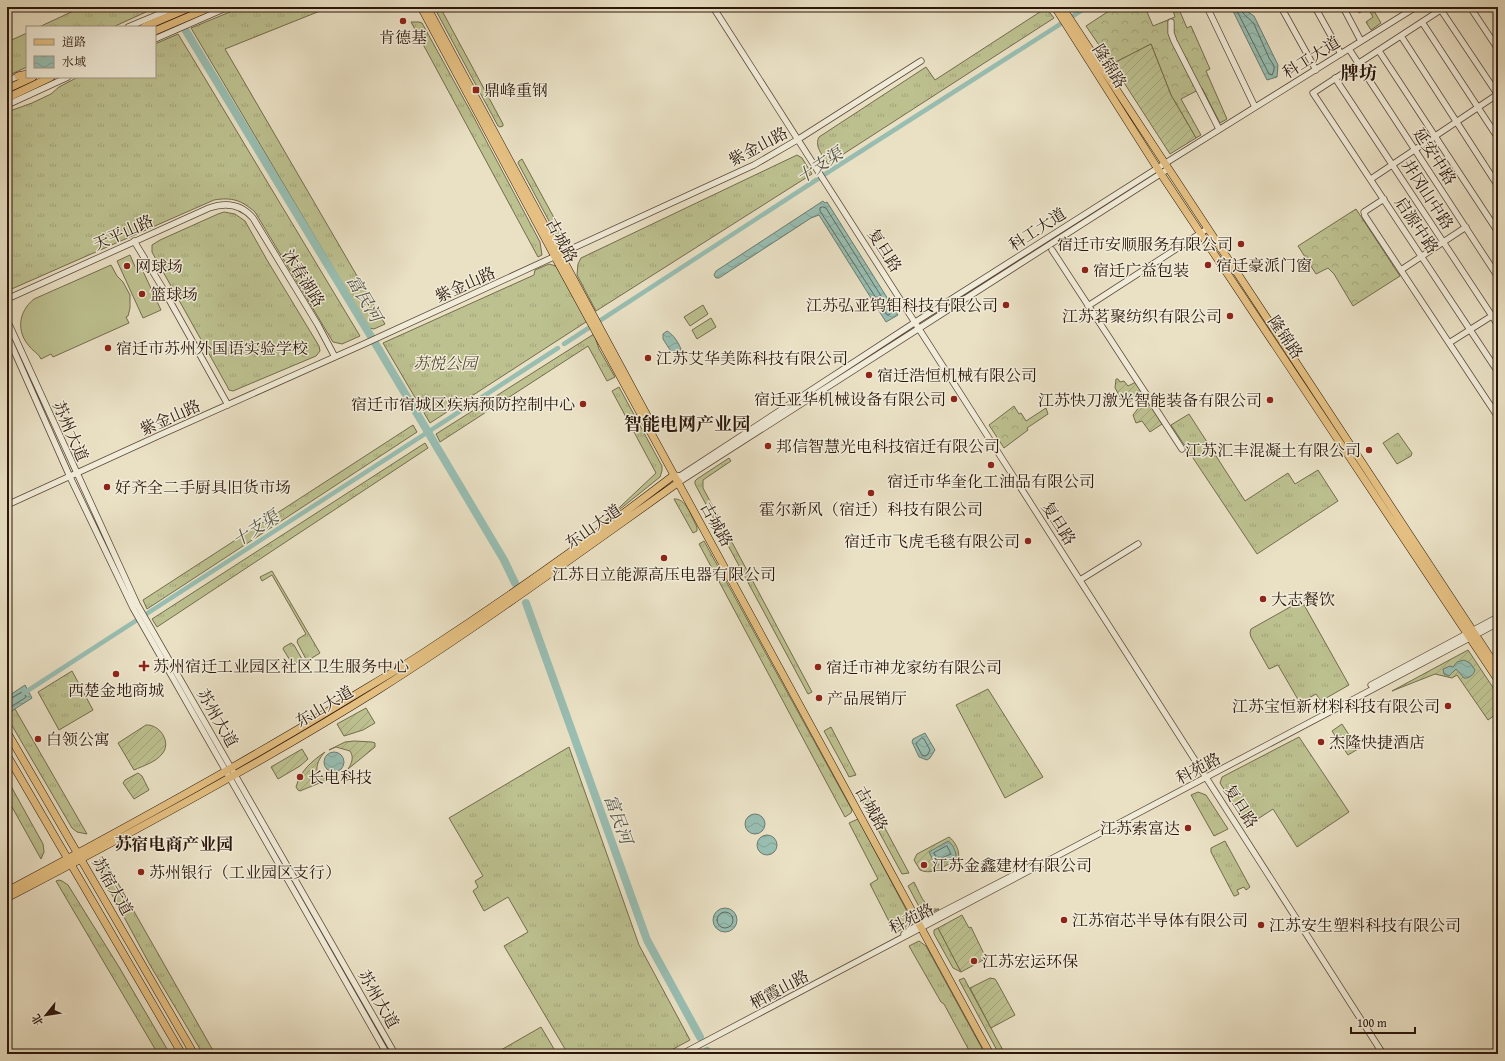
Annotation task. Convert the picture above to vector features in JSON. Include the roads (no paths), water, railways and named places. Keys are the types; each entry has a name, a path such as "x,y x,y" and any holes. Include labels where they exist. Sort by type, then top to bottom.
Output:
{"main road":[{"path":"146,26 190,7"},
{"path":"156,31 211,7"},
{"name":"古城路","path":"421,7 922,925 994,1054"},
{"name":"古城路","path":"427,7 558,256"},
{"name":"隆锦路","path":"1055,7 1080,40 1166,166 1471,634 1498,680"},
{"name":"隆锦路","path":"1062,7 1080,40 1159,171 1471,634 1498,669"},
{"path":"18,76 26,73"},
{"path":"7,89 31,78"},
{"path":"7,98 49,78"},
{"name":"东山大道","path":"7,898 290,734 422,654 522,587 679,478"},
{"name":"东山大道","path":"79,856 232,776 371,694 442,649 524,593 679,478"},
{"name":"苏宿大道","path":"7,732 194,1054"},
{"name":"苏宿大道","path":"7,755 182,1054"},
{"name":"东山大道","path":"7,891 69,862"},
{"name":"古城路","path":"922,925 990,1054"}],"street":[{"path":"130,26 176,7"},
{"path":"156,38 228,7"},
{"name":"复旦路","path":"713,7 1383,1054"},
{"path":"1207,7 1255,107"},
{"path":"1281,7 1316,70"},
{"path":"1315,7 1341,54"},
{"path":"1343,7 1361,41"},
{"name":"科工大道","path":"679,478 920,329 1219,130 1349,49 1407,9 1416,7"},
{"path":"1470,7 1498,49"},
{"path":"1335,78 1442,8 1498,94 1371,179"},
{"path":"1171,22 1171,33 1174,41 1219,130"},
{"path":"1422,22 1498,138"},
{"path":"1401,36 1498,186"},
{"name":"延安中路","path":"1349,49 1498,278"},
{"path":"1379,50 1498,232"},
{"name":"紫金山路","path":"7,505 378,338 754,165 797,140 921,60"},
{"path":"7,81 18,76"},
{"path":"7,105 66,78"},
{"name":"启源中路","path":"1335,78 1313,93 1498,372"},
{"name":"井冈山中路","path":"1335,78 1498,325"},
{"name":"科工大道","path":"679,478 916,322 1159,171"},
{"path":"1384,199 1364,212 1365,216 1498,417"},
{"name":"天平山路","path":"7,300 220,207 236,208 248,215"},
{"name":"沐春湖路","path":"248,215 334,357"},
{"path":"1400,270 1466,228"},
{"path":"1088,306 1207,229"},
{"path":"137,242 229,404"},
{"path":"1052,250 1182,449"},
{"path":"1449,343 1498,312"},
{"name":"苏州大道","path":"7,320 135,606"},
{"name":"苏州大道","path":"7,335 70,477 135,606 387,1054"},
{"path":"1080,580 1138,544"},
{"name":"科苑路","path":"886,945 1206,777 1471,634 1498,617"},
{"name":"科苑路","path":"1471,634 1498,623"},
{"name":"苏州大道","path":"232,776 395,1054"},
{"name":"栖霞山路","path":"682,1054 886,945"}],"water":[{"path":"1231,7 1244,7 1254,16 1278,65 1277,77 1267,80"},
{"path":"823,201 825,203 827,202 898,315 886,322 819,215 811,218 719,278 716,278 714,275 716,271"},
{"path":"667,331 679,344 681,349 677,354 672,353 663,339 663,334"},
{"path":"1464,660 1470,663 1475,670 1471,676 1464,678 1456,669 1449,676 1444,674 1443,669 1450,666 1453,667 1457,662"},
{"path":"25,685 32,698 7,714 7,697"},
{"path":"925,733 935,750 927,760 919,757 912,742 913,739"},
{"path":"334,752 341,755 344,762 341,769 334,772 327,769 324,762 327,755"},
{"path":"751,814 759,814 765,820 765,828 759,834 751,834 745,828 745,820"},
{"path":"763,835 771,835 777,841 777,849 771,855 763,855 757,849 757,841"},
{"path":"948,841 954,847 956,856 936,866 929,852"},
{"path":"725,908 734,911 737,920 734,929 725,932 716,929 713,920 716,911"}],"waterway":[{"name":"十支渠","path":"564,344 830,171 1087,7"},
{"name":"富民河","path":"186,31 378,348 504,560 515,583"},
{"name":"十支渠","path":"24,693 558,348"},
{"name":"富民河","path":"526,603 647,940 700,1037"}],"place":[{"name":"肯德基","path":"403,21"},
{"name":"鼎峰重钢","path":"476,90"},
{"name":"宿迁市安顺服务有限公司","path":"1241,244"},
{"name":"宿迁豪派门窗","path":"1208,265"},
{"name":"网球场","path":"127,266"},
{"name":"宿迁广益包装","path":"1085,270"},
{"name":"篮球场","path":"142,294"},
{"name":"江苏弘亚钨钼科技有限公司","path":"1006,305"},
{"name":"江苏茗聚纺织有限公司","path":"1230,316"},
{"name":"宿迁市苏州外国语实验学校","path":"108,348"},
{"name":"江苏艾华美陈科技有限公司","path":"648,358"},
{"name":"宿迁浩恒机械有限公司","path":"869,375"},
{"name":"宿迁亚华机械设备有限公司","path":"954,399"},
{"name":"江苏快刀激光智能装备有限公司","path":"1270,400"},
{"name":"宿迁市宿城区疾病预防控制中心","path":"583,404"},
{"name":"邦信智慧光电科技宿迁有限公司","path":"768,446"},
{"name":"江苏汇丰混凝土有限公司","path":"1369,450"},
{"name":"宿迁市华奎化工油品有限公司","path":"991,465"},
{"name":"好齐全二手厨具旧货市场","path":"107,487"},
{"name":"霍尔新风（宿迁）科技有限公司","path":"871,493"},
{"name":"宿迁市飞虎毛毯有限公司","path":"1028,541"},
{"name":"江苏日立能源高压电器有限公司","path":"664,558"},
{"name":"大志餐饮","path":"1263,599"},
{"name":"苏州宿迁工业园区社区卫生服务中心","path":"144,666"},
{"name":"宿迁市神龙家纺有限公司","path":"818,667"},
{"name":"西楚金地商城","path":"116,674"},
{"name":"产品展销厅","path":"819,698"},
{"name":"江苏宝恒新材料科技有限公司","path":"1448,706"},
{"name":"白领公寓","path":"38,739"},
{"name":"杰隆快捷酒店","path":"1321,742"},
{"name":"长电科技","path":"300,777"},
{"name":"江苏索富达","path":"1188,828"},
{"name":"江苏金鑫建材有限公司","path":"924,865"},
{"name":"苏州银行（工业园区支行）","path":"141,872"},
{"name":"江苏宿芯半导体有限公司","path":"1064,920"},
{"name":"江苏安生塑料科技有限公司","path":"1261,925"},
{"name":"江苏宏运环保","path":"974,961"}],"district":[{"name":"牌坊","path":"1359,72"},
{"name":"智能电网产业园","path":"687,423"},
{"name":"苏宿电商产业园","path":"174,843"}],"park label":[{"name":"苏悦公园","path":"445,363"}]}
